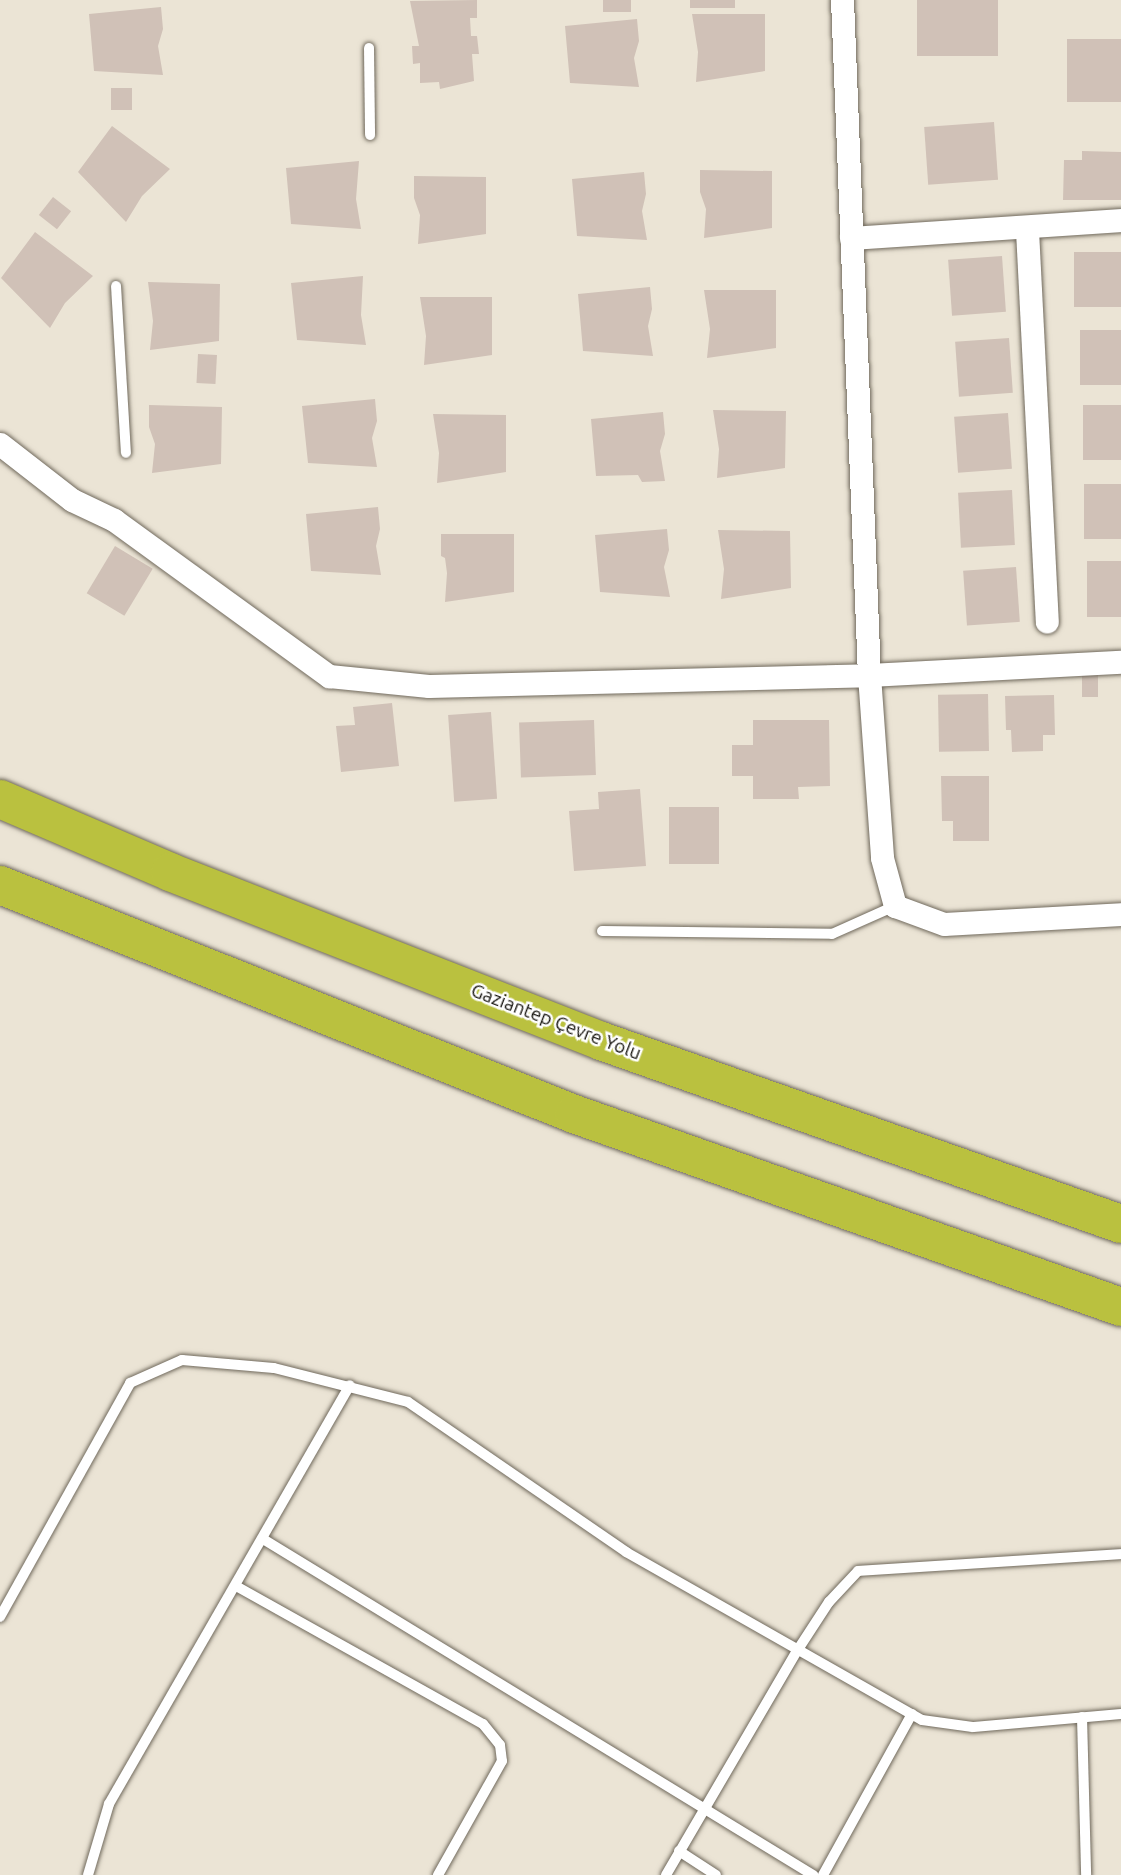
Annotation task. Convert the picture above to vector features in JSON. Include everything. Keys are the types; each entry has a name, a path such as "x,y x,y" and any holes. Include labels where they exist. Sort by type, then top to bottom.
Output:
{"highway":[{"name":"Gaziantep Çevre Yolu","path":"0,799 170,872 601,1041 1121,1224"},
{"path":"0,885 574,1114 1121,1307"}],"street":[{"path":"842,0 869,675 882,858 895,906 944,924 1121,914"},
{"path":"851,239 1027,230 1121,220"},
{"path":"1027,230 1047,621"},
{"path":"0,444 72,499 114,520 329,676 429,686 869,675 1121,662"}],"lane":[{"path":"369,48 370,135"},
{"path":"116,286 126,453"},
{"path":"602,931 832,933 895,906"},
{"path":"0,1618 130,1383 182,1360 274,1368 351,1385 408,1402 626,1552 922,1720 973,1727 1121,1714"},
{"path":"88,1875 109,1804 351,1385"},
{"path":"263,1539 813,1875"},
{"path":"666,1875 797,1651 829,1602 858,1571 1121,1554"},
{"path":"236,1586 483,1724 500,1745 502,1761 438,1875"},
{"path":"823,1875 912,1714"},
{"path":"1082,1717 1086,1875"},
{"path":"679,1851 716,1875"}],"building":[{"path":"477,0 477,18 470,18 471,36 477,36 479,54 472,54 474,81 440,89 439,82 420,83 420,63 413,64 412,46 419,46 410,1"},
{"path":"603,0 631,0 631,12 603,12"},
{"path":"690,0 735,0 735,8 690,8"},
{"path":"917,0 998,0 998,56 917,56"},
{"path":"161,7 163,29 158,46 163,75 94,71 89,14"},
{"path":"692,14 765,14 765,71 696,82 698,52"},
{"path":"637,19 639,41 634,58 639,87 570,83 565,26"},
{"path":"1067,39 1121,39 1121,102 1067,102"},
{"path":"111,88 132,88 132,110 111,110"},
{"path":"994,122 998,180 928,185 924,127"},
{"path":"112,126 170,169 142,196 126,222 78,172"},
{"path":"1082,151 1121,152 1121,200 1063,200 1064,160 1082,160"},
{"path":"359,161 356,199 361,229 291,224 286,168"},
{"path":"700,170 772,171 772,228 704,238 706,209 700,192"},
{"path":"644,172 646,194 642,211 647,240 577,236 572,179"},
{"path":"414,176 486,177 486,234 418,244 420,215 414,198"},
{"path":"53,197 71,211 57,229 39,215"},
{"path":"35,232 93,276 65,303 50,328 1,278"},
{"path":"1074,252 1121,252 1121,307 1074,307"},
{"path":"1002,256 1006,312 952,316 948,260"},
{"path":"363,276 361,315 366,345 297,340 291,283"},
{"path":"148,282 220,284 219,341 150,350 153,321"},
{"path":"650,287 652,309 648,326 653,356 583,351 578,294"},
{"path":"704,290 776,290 776,348 707,358 710,329"},
{"path":"420,297 492,297 492,355 424,365 426,336"},
{"path":"1080,330 1121,330 1121,385 1080,385"},
{"path":"1009,338 1013,393 959,397 955,342"},
{"path":"198,354 217,355 215,384 196,383"},
{"path":"375,399 377,421 372,438 377,467 308,463 302,406"},
{"path":"149,405 222,407 221,464 152,473 155,444 149,427"},
{"path":"1083,405 1121,405 1121,460 1083,460"},
{"path":"713,410 786,411 785,468 717,478 719,449"},
{"path":"663,412 665,434 660,451 665,481 642,482 638,475 596,476 591,419"},
{"path":"1008,413 1012,469 958,473 954,417"},
{"path":"433,414 506,415 506,472 437,483 439,453"},
{"path":"1084,484 1121,484 1121,539 1084,539"},
{"path":"1012,490 1015,545 961,548 958,493"},
{"path":"378,507 380,529 376,546 381,575 311,571 306,514"},
{"path":"667,529 669,550 664,567 670,597 600,592 595,535"},
{"path":"718,530 790,531 791,588 721,599 724,569"},
{"path":"441,534 514,534 514,592 445,602 447,573 445,558 441,556"},
{"path":"115,546 153,569 124,616 87,593"},
{"path":"1087,561 1121,561 1121,617 1087,617"},
{"path":"1016,567 1020,622 967,626 963,571"},
{"path":"1082,671 1098,671 1098,697 1082,697"},
{"path":"988,694 989,751 939,752 938,695"},
{"path":"1054,695 1055,735 1043,735 1043,751 1012,752 1011,730 1006,730 1005,696"},
{"path":"392,703 399,766 341,772 336,726 355,725 353,707"},
{"path":"491,712 497,799 454,802 448,715"},
{"path":"594,720 596,775 521,778 519,723"},
{"path":"753,720 829,720 830,786 798,787 799,799 753,799 753,776 732,776 732,745 753,745"},
{"path":"941,776 989,776 989,841 953,841 953,821 942,821"},
{"path":"640,789 646,866 574,871 569,811 599,809 598,792"},
{"path":"669,807 719,807 719,864 669,864"}]}
